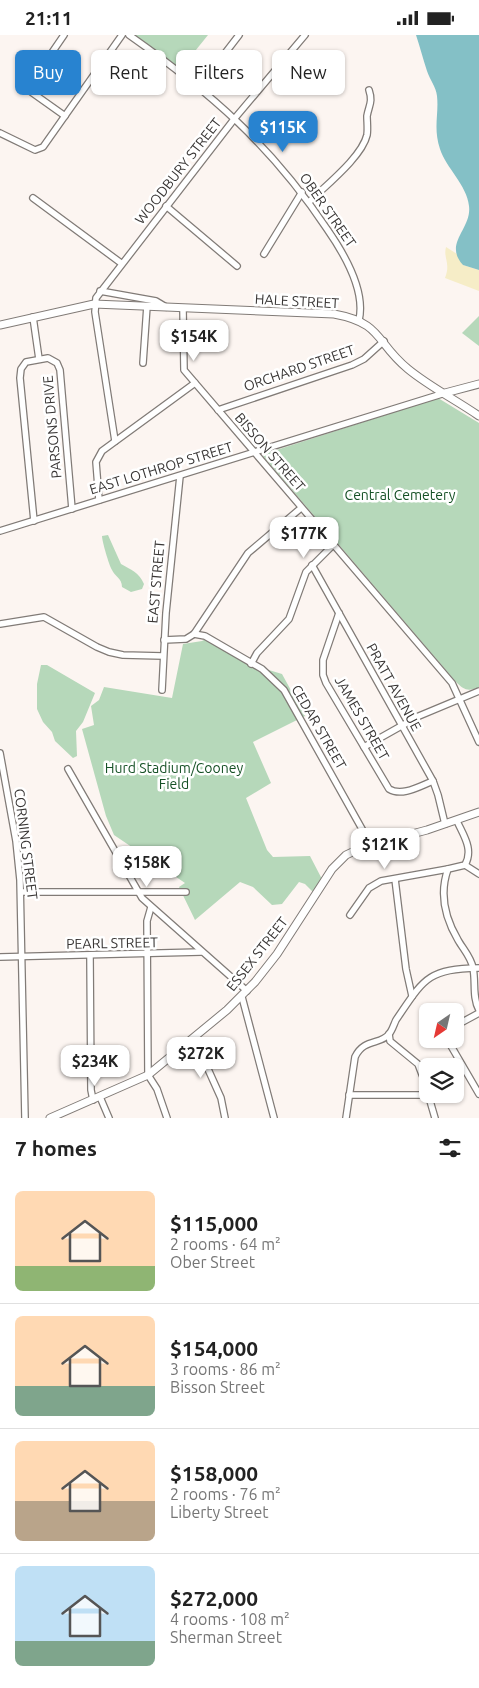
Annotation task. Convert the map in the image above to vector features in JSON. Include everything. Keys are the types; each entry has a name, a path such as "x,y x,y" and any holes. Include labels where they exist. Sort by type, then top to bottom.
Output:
{"main road":[{"name":"HALE STREET","path":"0,325 94,304 183,309 314,312 359,320 369,326 407,368 479,416"},
{"path":"445,393 479,384"},
{"name":"ESSEX STREET","path":"52,1118 148,1075 244,994 277,954 332,869 346,855 371,845 445,825 479,812"}],"street":[{"path":"64,35 27,89 65,116"},
{"path":"0,133 30,148 40,150 122,35"},
{"name":"OBER STREET","path":"129,35 176,70"},
{"path":"227,50 239,35"},
{"name":"WOODBURY STREET","path":"94,304 100,291 121,263 235,118 305,35"},
{"path":"309,202 349,164 367,137 368,114 372,100 369,90"},
{"name":"OBER STREET","path":"208,95 235,118 274,158 309,202 349,264 361,311 359,320"},
{"path":"264,254 302,192"},
{"path":"33,198 121,263"},
{"path":"166,206 236,266"},
{"name":"HALE STREET","path":"100,291 156,301 168,307"},
{"path":"94,304 115,441"},
{"path":"143,363 147,306"},
{"name":"BISSON STREET","path":"183,309 183,366 195,383 301,508 452,683 479,740"},
{"path":"33,317 39,359 22,365 20,378 34,521"},
{"name":"ORCHARD STREET","path":"218,410 352,365 364,359 384,341"},
{"name":"PARSONS DRIVE","path":"39,359 53,359 60,370 72,509"},
{"path":"99,500 96,462 102,451 195,383"},
{"name":"EAST LOTHROP STREET","path":"0,531 445,393"},
{"name":"EAST STREET","path":"162,691 164,641 180,476"},
{"path":"164,641 186,639 194,634 248,553 301,508"},
{"path":"251,664 258,653 289,619 302,579 312,565 333,545"},
{"name":"PRATT AVENUE","path":"312,565 433,781 445,825"},
{"name":"JAMES STREET","path":"339,613 323,660 323,675 384,781 394,792 402,792 433,781"},
{"path":"0,624 44,617 109,652 123,655 163,656"},
{"name":"CEDAR STREET","path":"194,634 205,636 267,673 284,690 371,845"},
{"path":"364,747 402,726 479,691"},
{"name":"CORNING STREET","path":"0,753 16,841 21,892 25,1118"},
{"path":"68,769 137,893 244,994 274,1118"},
{"path":"456,821 470,853 465,865"},
{"path":"350,915 372,885 465,865 479,874"},
{"path":"448,869 444,883 446,913 476,968 475,999 479,1011 464,1020"},
{"path":"395,879 406,969 412,996"},
{"path":"21,892 186,892"},
{"path":"151,907 147,921 148,1075 159,1095 167,1118"},
{"name":"PEARL STREET","path":"0,957 147,955 201,952"},
{"path":"90,956 91,1090 109,1118"},
{"path":"346,1118 355,1057 358,1051 363,1046 389,1034 412,996 424,982 438,971 476,968"},
{"path":"389,1034 390,1041 419,1067"},
{"path":"194,1038 221,1098 224,1118"},
{"path":"452,1048 479,1094"},
{"path":"349,1095 419,1093"},
{"path":"431,1103 435,1118"}],"green space":[{"path":"129,35 208,35 196,50 176,50 176,69 166,62 166,50 150,50"},
{"path":"479,316 479,346 462,333"},
{"name":"Central Cemetery","path":"438,398 479,423 479,687 469,690 456,682 263,456 264,454"},
{"path":"108,535 121,564 134,572 142,580 144,584 142,589 131,592 122,587 121,582 113,572 104,548 102,536"},
{"name":"Hurd Stadium/Cooney Field","path":"211,636 230,647 246,663 282,674 305,716 253,742 271,783 246,798 267,850 273,857 310,856 324,883 315,894 305,884 299,882 282,904 272,905 253,887 240,882 195,920 179,887 185,883 114,835 106,816 82,729 94,725 91,706 99,700 104,687 172,698 183,644 202,641"},
{"path":"41,665 47,665 95,693 83,722 76,731 77,756 73,758 55,741 52,732 43,722 37,709 37,684"}],"sand":[{"path":"446,247 457,254 463,265 479,270 479,291 445,278 447,273"}],"water":[{"path":"416,35 479,35 479,270 463,265 456,250 457,243 467,222 469,206 461,184 440,149 437,134 436,93"}]}
